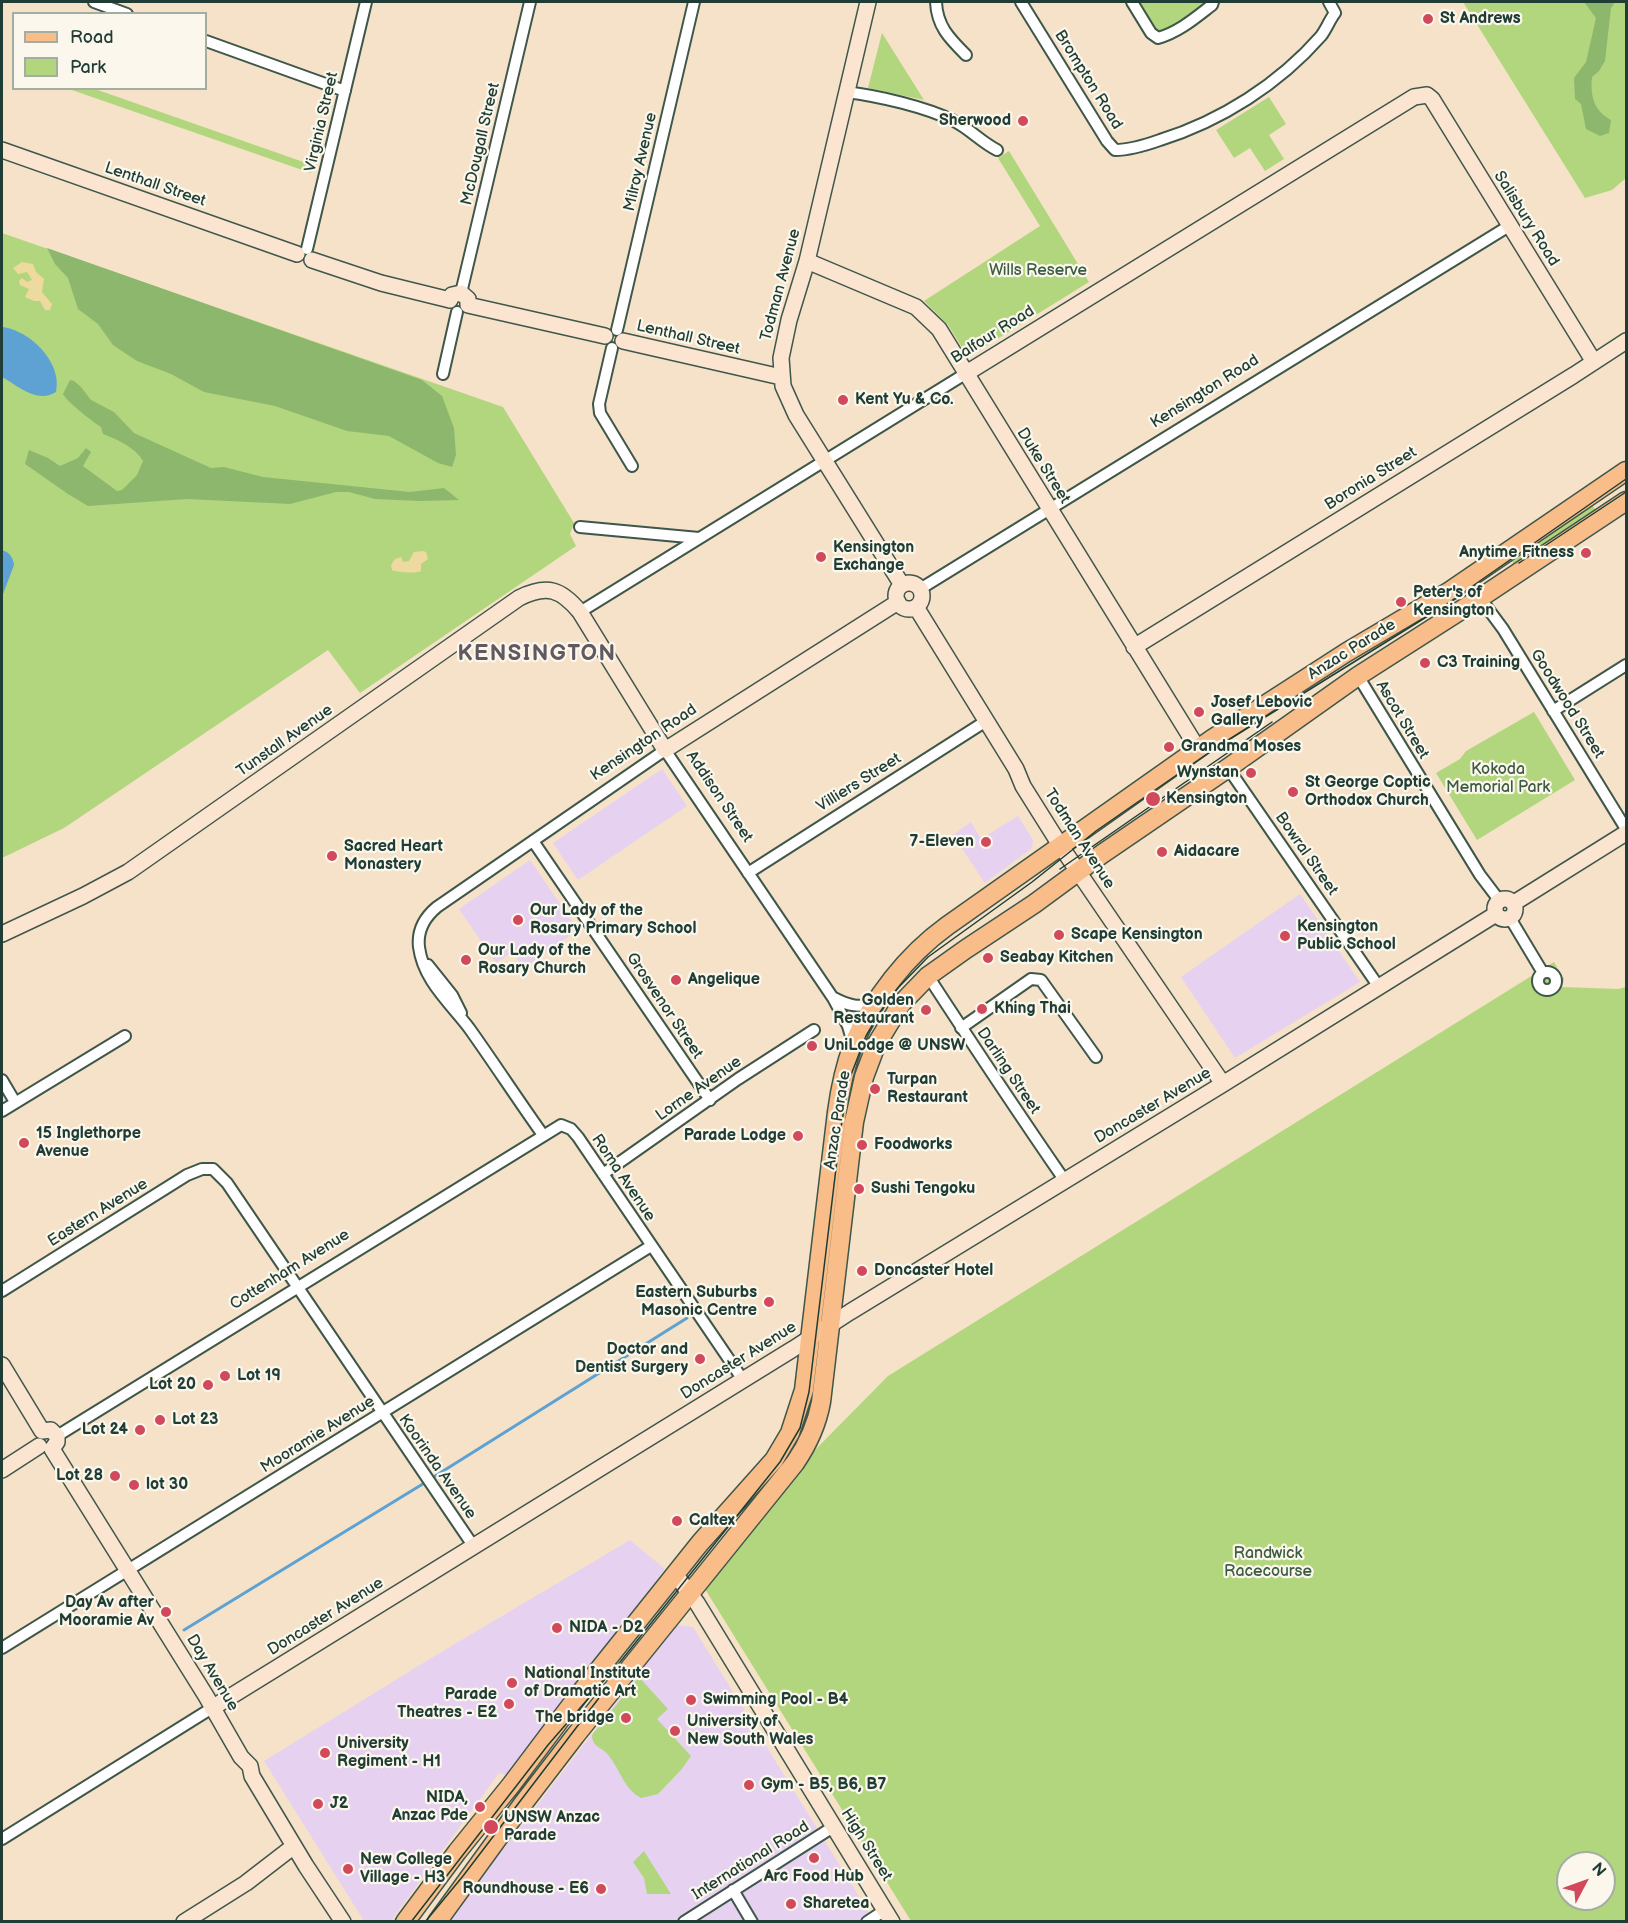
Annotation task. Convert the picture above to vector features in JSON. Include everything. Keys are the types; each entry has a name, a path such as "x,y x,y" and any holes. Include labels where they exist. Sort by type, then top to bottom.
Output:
{"main road":[{"name":"Anzac Parade","path":"405,1922 554,1726 700,1543 774,1460 786,1441 795,1422 804,1389 837,1113 844,1075 854,1044 877,1003 903,966 931,937 1198,749 1347,652 1450,591 1626,471"},
{"name":"Anzac Parade","path":"437,1922 522,1805 808,1443 821,1402 854,1122 864,1077 876,1045 910,994 928,976 1358,676 1626,501"}],"street":[{"path":"94,2 122,12"},
{"name":"Virginia Street","path":"305,254 366,2"},
{"name":"McDougall Street","path":"443,374 530,2"},
{"name":"Milroy Avenue","path":"632,466 600,413 599,404 694,2"},
{"name":"Todman Avenue","path":"868,2 807,261 789,320 781,358 781,377 791,405 902,585"},
{"path":"936,2 937,19 950,39 966,55"},
{"path":"1131,2 1151,33 1158,38 1175,32 1212,5 1212,2"},
{"name":"Brompton Road","path":"1024,3 1107,141 1115,150 1126,150 1182,133 1237,106 1266,86 1321,36 1335,13 1329,2"},
{"path":"207,41 345,91"},
{"path":"846,92 865,94 928,111 970,130 986,145 997,150"},
{"name":"Salisbury Road","path":"1427,95 1432,99 1594,362"},
{"name":"Balfour Road","path":"580,612 1414,97 1427,95"},
{"name":"Lenthall Street","path":"2,150 305,254 381,283 781,377"},
{"name":"Kensington Road","path":"920,589 1509,226"},
{"name":"Duke Street","path":"807,261 916,307 939,329 1198,749"},
{"name":"Boronia Street","path":"1134,647 1626,341"},
{"path":"580,527 700,538"},
{"path":"910,584 920,589 921,601 916,607 908,609 898,602 896,595 902,585 910,584"},
{"name":"Tunstall Avenue","path":"2,934 92,892 128,872 519,598 543,589 554,590 572,602 580,612"},
{"name":"Goodwood Street","path":"1480,598 1503,630 1626,829"},
{"name":"Kensington Road","path":"543,1135 467,1026 452,995 422,958 418,945 421,927 428,914 665,750 898,602"},
{"name":"Todman Avenue","path":"916,607 1060,845 1223,1084"},
{"name":"Addison Street","path":"580,612 665,750 833,998 848,1026 854,1044"},
{"path":"1554,711 1626,665"},
{"name":"Ascot Street","path":"1358,676 1543,973"},
{"name":"Villiers Street","path":"748,873 986,721"},
{"name":"Bowral Street","path":"1228,768 1379,987"},
{"name":"Doncaster Avenue","path":"2,1839 1626,833"},
{"name":"Grosvenor Street","path":"532,841 710,1100"},
{"name":"Darling Street","path":"928,976 970,1044 1065,1180"},
{"path":"962,1028 1031,979 1041,980 1096,1057"},
{"path":"833,998 852,1006 862,1007 877,1003"},
{"name":"Lorne Avenue","path":"603,1174 814,1030"},
{"path":"2,1111 125,1036"},
{"path":"2,1080 15,1102"},
{"name":"Roma Avenue","path":"543,1135 561,1125 571,1128 742,1380"},
{"name":"Cottenham Avenue","path":"2,1470 47,1440 543,1135"},
{"name":"Eastern Avenue","path":"2,1291 187,1175 202,1169 213,1169"},
{"name":"Koorinda Avenue","path":"213,1169 226,1183 474,1547"},
{"name":"Mooramie Avenue","path":"2,1648 651,1246"},
{"name":"Day Avenue","path":"2,1365 241,1757 250,1766 252,1776 340,1920"},
{"name":"High Street","path":"675,1574 689,1593 888,1918"},
{"name":"International Road","path":"684,1922 833,1827"},
{"path":"184,1922 246,1883 294,1845"},
{"path":"733,1890 752,1922"},
{"path":"867,1922 888,1918"}],"shaded area":[{"name":"Our Lady of the Rosary Primary School","path":"662,769 687,806 578,880 553,843"},
{"name":"7-Eleven","path":"1018,816 1033,840 1032,848 985,883 953,835 971,822 981,839"},
{"name":"Our Lady of the Rosary Primary School","path":"530,860 578,930 524,968 512,952 496,963 459,909"},
{"name":"Kensington Public School","path":"1300,894 1360,982 1235,1058 1181,977"},
{"path":"630,1540 665,1569 506,1775 499,1773 391,1921 364,1921 264,1761"},
{"name":"University of New South Wales","path":"676,1625 693,1627 874,1921 447,1922"}],"green space":[{"path":"1132,2 1206,2 1158,38"},
{"path":"1463,2 1626,2 1626,178 1612,190 1585,198"},
{"path":"1584,2 1615,2 1611,8 1605,61 1592,77 1594,102 1611,120 1609,133 1600,136 1586,129 1581,104 1575,99 1574,78 1586,62 1596,18"},
{"path":"882,33 924,100 868,88"},
{"path":"72,90 98,90 312,165 311,173"},
{"path":"1269,97 1286,124 1269,135 1284,159 1265,171 1250,148 1234,158 1216,130"},
{"name":"Wills Reserve","path":"1009,151 1089,282 968,357 948,325 924,301 1040,226 998,158"},
{"path":"2,233 503,407 574,523 570,534 576,546 360,693 328,650 64,828 2,858"},
{"path":"47,248 422,380 442,396 454,428 456,455 452,467 438,463 389,436 347,431 275,406 204,392 171,374 137,361 113,345 98,324 78,309 68,278 55,264"},
{"path":"70,380 81,387 91,400 114,412 134,433 211,468 224,467 263,477 410,492 444,488 459,500 375,499 349,492 336,492 290,504 187,499 88,506 25,464 29,450 60,466 78,458 86,448 91,452 83,466 117,491 122,490 137,475 143,461 131,448 103,434 101,427 65,397 63,394"},
{"path":"1592,505 1596,510 1514,564 1512,562"},
{"name":"Kokoda Memorial Park","path":"1534,712 1575,780 1477,840 1436,773 1460,759 1466,751"},
{"name":"Randwick Racecourse","path":"1554,962 1564,979 1562,987 1618,989 1626,987 1626,1921 911,1921 705,1589 814,1451 888,1376"},
{"path":"639,1677 668,1709 657,1719 691,1756 658,1794 641,1798 627,1785 607,1753 592,1739 592,1735"},
{"path":"644,1851 671,1894 647,1894 644,1878 633,1862"}],"sand":[{"path":"22,262 33,264 36,272 44,279 42,292 52,304 50,310 45,310 40,301 25,297 29,289 20,285 19,281 22,278 27,282 32,280 27,272 18,274 13,268"},
{"path":"414,552 426,552 428,559 421,564 421,571 392,570 391,565 395,559 401,557 403,562 409,561"}],"water":[{"path":"2,327 23,334 42,350 54,370 57,381 56,392 42,396 35,395 2,377"},
{"path":"2,550 10,555 14,565 2,597"}],"waterway":[{"path":"432,1478 687,1318"},
{"path":"184,1630 426,1482"}],"tram line":[{"path":"411,1922 548,1745 620,1662 780,1462 800,1428 809,1392 841,1127 849,1080 866,1036 897,989 928,957 1032,882 1096,831 1217,747 1444,606 1626,479"},
{"path":"1519,563 1626,492"},
{"path":"1060,869 1272,722"},
{"path":"425,1922 463,1876 605,1690"}],"place":[{"name":"St Andrews","path":"1428,19"},
{"name":"Sherwood","path":"1023,121"},
{"name":"Kent Yu & Co.","path":"843,400"},
{"name":"Anytime Fitness","path":"1586,553"},
{"name":"Kensington Exchange","path":"821,557"},
{"name":"Peter's of Kensington","path":"1401,602"},
{"name":"C3 Training","path":"1425,663"},
{"name":"Josef Lebovic Gallery","path":"1199,712"},
{"name":"Grandma Moses","path":"1169,747"},
{"name":"Wynstan","path":"1251,773"},
{"name":"St George Coptic Orthodox Church","path":"1293,792"},
{"name":"Kensington","path":"1153,799"},
{"name":"7-Eleven","path":"986,842"},
{"name":"Aidacare","path":"1162,852"},
{"name":"Sacred Heart Monastery","path":"332,856"},
{"name":"Our Lady of the Rosary Primary School","path":"518,920"},
{"name":"Scape Kensington","path":"1059,935"},
{"name":"Kensington Public School","path":"1285,936"},
{"name":"Seabay Kitchen","path":"988,958"},
{"name":"Our Lady of the Rosary Church","path":"466,960"},
{"name":"Angelique","path":"676,980"},
{"name":"Khing Thai","path":"982,1009"},
{"name":"Golden Restaurant","path":"926,1010"},
{"name":"UniLodge @ UNSW","path":"812,1046"},
{"name":"Turpan Restaurant","path":"875,1089"},
{"name":"Parade Lodge","path":"798,1136"},
{"name":"15 Inglethorpe Avenue","path":"24,1143"},
{"name":"Foodworks","path":"862,1145"},
{"name":"Sushi Tengoku","path":"859,1189"},
{"name":"Doncaster Hotel","path":"862,1271"},
{"name":"Eastern Suburbs Masonic Centre","path":"769,1302"},
{"name":"Doctor and Dentist Surgery","path":"700,1359"},
{"name":"Lot 19","path":"225,1376"},
{"name":"Lot 20","path":"208,1385"},
{"name":"Lot 23","path":"160,1420"},
{"name":"Lot 24","path":"140,1430"},
{"name":"Lot 28","path":"115,1476"},
{"name":"lot 30","path":"134,1485"},
{"name":"Caltex","path":"677,1521"},
{"name":"Day Av after Mooramie Av","path":"166,1612"},
{"name":"NIDA - D2","path":"557,1628"},
{"name":"National Institute of Dramatic Art","path":"512,1683"},
{"name":"Swimming Pool - B4","path":"691,1700"},
{"name":"Parade Theatres - E2","path":"509,1704"},
{"name":"The bridge","path":"626,1718"},
{"name":"University of New South Wales","path":"675,1731"},
{"name":"University Regiment - H1","path":"325,1753"},
{"name":"Gym - B5, B6, B7","path":"749,1785"},
{"name":"J2","path":"318,1804"},
{"name":"NIDA, Anzac Pde","path":"480,1807"},
{"name":"UNSW Anzac Parade","path":"491,1827"},
{"name":"Arc Food Hub","path":"814,1858"},
{"name":"New College Village - H3","path":"348,1869"},
{"name":"Roundhouse - E6","path":"601,1889"},
{"name":"Sharetea","path":"791,1904"}],"district":[{"name":"KENSINGTON","path":"537,654"}]}
